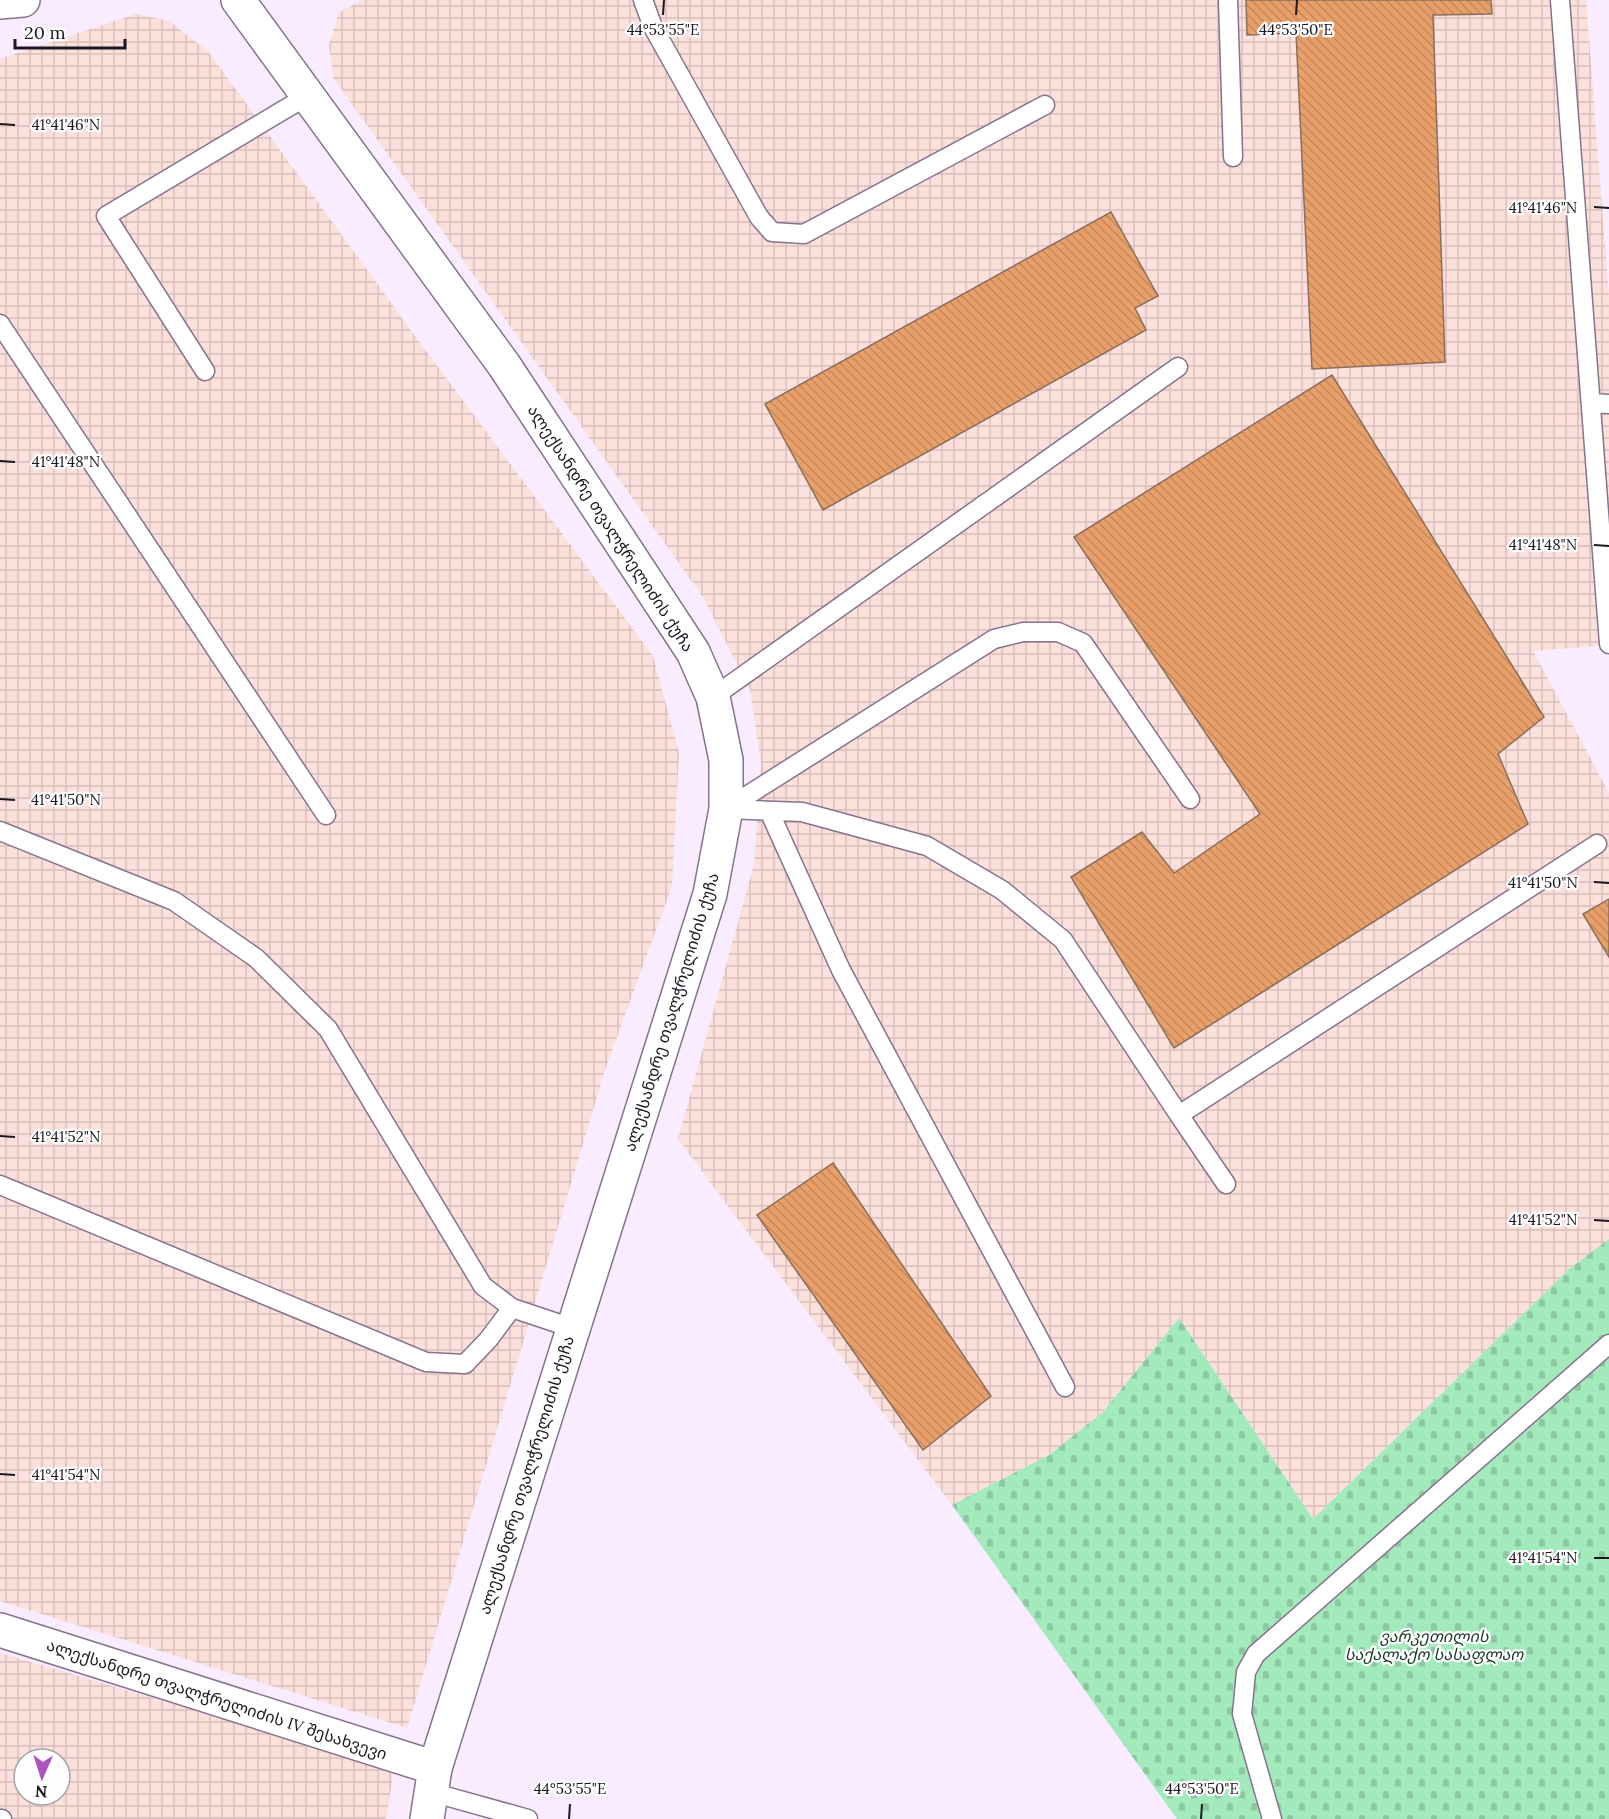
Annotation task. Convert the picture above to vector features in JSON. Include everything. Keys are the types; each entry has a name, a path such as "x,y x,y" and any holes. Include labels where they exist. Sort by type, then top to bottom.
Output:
{"street":[{"path":"0,2 23,0"},
{"name":"ალექსანდრე თვალჭრელიძის ქუჩა","path":"238,0 504,365 693,652 713,697 726,760 726,809 710,894 572,1328 431,1793"},
{"name":"ალექსანდრე თვალჭრელიძის IV შესახვევი","path":"0,1630 431,1793"}],"lane":[{"path":"643,0 653,27 759,217 772,232 804,234 1045,105"},
{"path":"1228,0 1233,157"},
{"path":"1560,0 1600,404 1609,644"},
{"path":"205,371 106,216 307,96"},
{"path":"0,324 327,815"},
{"path":"713,697 1178,367"},
{"path":"726,809 994,639 1023,632 1058,632 1083,644 1190,799"},
{"path":"726,809 802,812 927,846 1002,890 1063,939 1226,1184"},
{"path":"769,810 841,970 1065,1387"},
{"path":"0,831 174,901 256,958 328,1029 483,1286 512,1308 572,1328"},
{"path":"1179,1115 1597,844"},
{"path":"0,1185 426,1362 465,1364 488,1340 512,1308"},
{"path":"1272,1819 1242,1714 1246,1671 1256,1654 1609,1344"},
{"path":"431,1793 528,1819"}],"shaded area":[{"path":"363,0 1586,0 1609,297 1609,645 1533,651 1609,793 1609,1239 1569,1269 1313,1519 1179,1318 1103,1412 1049,1455 952,1505 678,1139 754,864 761,763 750,690 703,597 334,79 329,45 339,12"},
{"path":"136,14 169,21 208,51 415,336 653,656 679,753 672,886 606,1067 407,1728 0,1601 0,59"},
{"path":"0,1653 394,1769 386,1819 0,1819"}],"green space":[{"name":"ვარკეთილის საქალაქო სასაფლაო","path":"1609,1239 1609,1819 1177,1819 952,1505 1049,1455 1103,1412 1179,1318 1313,1519 1569,1269"}],"building":[{"path":"1246,0 1491,0 1492,14 1433,15 1445,362 1312,369 1296,33 1247,35"},
{"path":"1111,212 1158,296 1135,308 1146,330 823,510 765,404"},
{"path":"1332,375 1544,717 1498,754 1528,824 1174,1048 1071,877 1142,832 1174,873 1260,814 1074,537"},
{"path":"1609,899 1609,957 1583,914"},
{"path":"833,1163 991,1396 923,1450 757,1215"}]}
